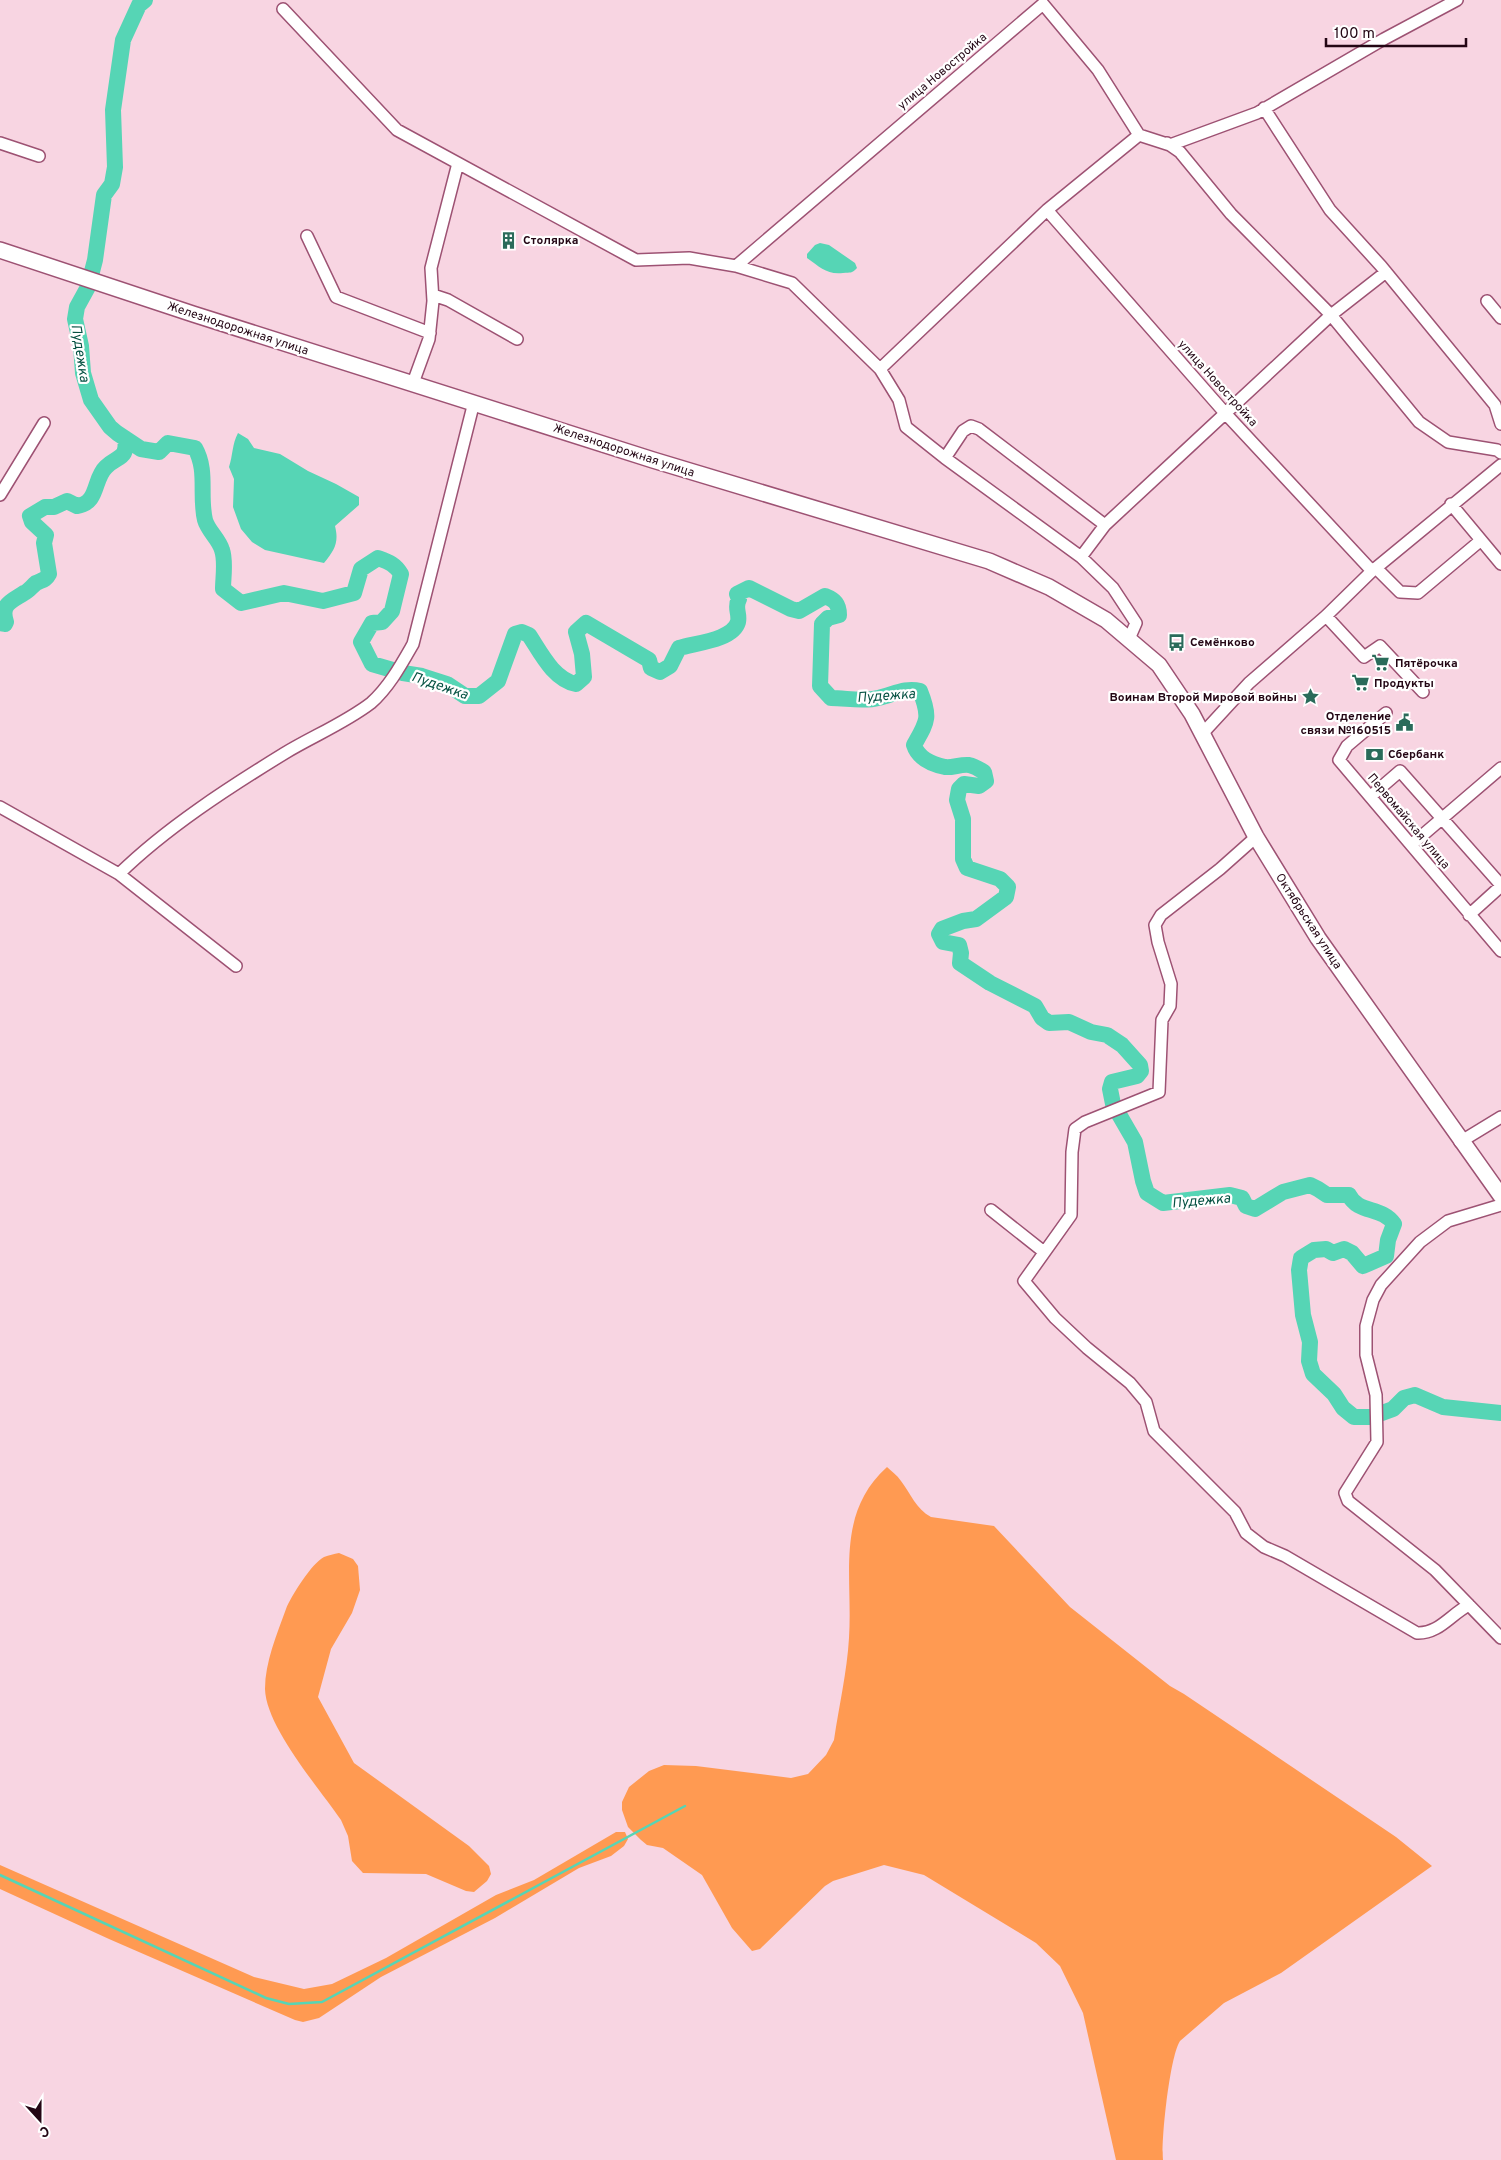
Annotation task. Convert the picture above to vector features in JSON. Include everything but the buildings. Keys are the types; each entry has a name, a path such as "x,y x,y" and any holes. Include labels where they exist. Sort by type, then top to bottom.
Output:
{"street":[{"path":"880,369 1047,210 1139,135 1170,144 1264,108 1384,38 1457,0"},
{"name":"улица Новостройка","path":"736,266 1044,1 1098,70 1139,135"},
{"path":"283,9 397,130 636,260 688,258 736,266 792,283 880,369 899,400 906,427 944,458 1081,557 1113,588 1136,623 1129,639"},
{"path":"1264,108 1330,210 1386,272 1495,405 1501,424"},
{"path":"0,143 39,156"},
{"path":"1167,143 1180,152 1231,214 1330,315 1419,422 1448,442 1497,450 1501,453"},
{"path":"413,383 430,333 433,296 431,268 458,163"},
{"name":"улица Новостройка","path":"1047,210 1225,413 1374,570 1400,592 1418,593 1480,541"},
{"path":"307,236 336,297 430,333"},
{"name":"Железнодорожная улица","path":"0,250 193,314 653,460 990,562 1050,586 1106,620 1129,639"},
{"path":"1081,557 1105,525 1330,315 1386,272"},
{"path":"433,296 448,300 517,339"},
{"path":"1487,301 1501,318"},
{"path":"119,874 141,852 220,797 285,754 344,721 372,702 392,680 402,665 416,635 474,402"},
{"path":"0,495 44,423"},
{"path":"944,458 963,431 971,426 979,429 1105,525"},
{"path":"1202,734 1249,683 1326,616 1374,570 1451,504 1501,465"},
{"path":"1451,504 1501,564"},
{"path":"1326,616 1364,657 1380,646 1423,692"},
{"name":"Октябрьская улица","path":"1129,639 1159,665 1188,708 1256,837 1318,938 1460,1142 1501,1196"},
{"name":"Первомайская улица","path":"1386,713 1347,746 1339,760 1501,951"},
{"path":"1411,845 1501,768"},
{"path":"1371,796 1400,771 1501,886 1469,915"},
{"path":"0,807 119,874 236,966"},
{"path":"1256,837 1220,869 1161,915 1155,925 1158,942 1172,984 1170,1006 1162,1020 1159,1092 1108,1112 1075,1129 1072,1152 1071,1215 1024,1282 1055,1318 1087,1348 1130,1383 1146,1402 1154,1431 1235,1512 1246,1532 1264,1547 1285,1556 1417,1633 1426,1633 1441,1626 1459,1610 1469,1605"},
{"path":"1460,1142 1501,1117"},
{"path":"1501,1205 1448,1221 1420,1242 1381,1285 1366,1326 1366,1355 1376,1395 1377,1442 1346,1492 1348,1501 1435,1570 1501,1638"},
{"path":"991,1210 1044,1252"}],"shaded area":[{"path":"820,243 829,245 855,263 857,268 851,272 832,273 820,267 807,258 807,254 815,245"},
{"path":"238,433 248,439 254,448 280,454 308,471 359,497 359,505 335,526 337,537 335,546 324,563 265,550 252,542 241,529 233,507 234,479 229,467"},
{"path":"887,1467 899,1479 918,1506 931,1517 994,1526 1070,1607 1170,1686 1396,1837 1432,1866 1281,1973 1224,2003 1180,2041 1173,2063 1167,2098 1163,2135 1163,2160 1116,2160 1083,2013 1060,1966 1036,1943 924,1875 884,1865 833,1881 825,1886 760,1949 752,1951 732,1928 702,1875 663,1848 647,1845 628,1827 622,1810 622,1802 629,1787 649,1771 664,1765 696,1766 791,1778 808,1774 826,1755 834,1740 847,1664 850,1615 849,1569 853,1525 860,1505 871,1485"},
{"path":"339,1553 353,1559 358,1566 360,1590 352,1613 331,1649 318,1697 354,1763 469,1846 489,1866 491,1874 487,1881 474,1892 466,1891 426,1874 363,1873 352,1861 348,1836 341,1820 295,1757 274,1721 265,1689 267,1669 272,1648 286,1609 297,1588 319,1560"},
{"path":"616,1832 625,1832 628,1839 624,1846 611,1856 579,1868 495,1918 381,1977 319,2018 303,2022 109,1939 0,1889 0,1865 254,1977 304,1989 332,1984 386,1958 496,1895 534,1880"}],"waterway":[{"name":"Пудежка","path":"145,0 139,5 123,40 113,110 115,167 112,184 104,195 95,260 88,287 77,307 75,319 81,346 83,373 91,400 110,427 141,449 159,452 168,443 195,448 201,465 205,520 208,528 221,546 223,554 223,589 241,603 284,593 323,601 354,593 361,569 378,558 385,561 394,566 401,574 392,611 382,622 372,623 361,642 372,664 447,684 465,696 479,696 498,681 515,634 522,632 529,635 554,671 561,677 576,684 584,677 582,654 576,632 586,623 649,660 651,668 660,672 670,666 679,648 721,637 735,628 738,622 737,605 739,599 737,594 749,588 791,609 799,611 825,596 831,599 836,603 839,615 828,618 822,624 820,686 831,698 855,700 873,699 909,690 920,691 926,708 926,720 914,745 919,754 926,760 940,766 969,765 984,772 986,781 979,786 964,784 959,789 957,800 963,819 963,859 967,868 1000,879 1008,887 1006,897 976,919 963,921 942,929 939,934 943,942 959,945 961,953 960,963 990,983 1035,1006 1042,1018 1049,1023 1069,1022 1091,1032 1107,1035 1122,1045 1140,1065 1141,1071 1137,1076 1112,1082 1110,1089 1113,1104 1135,1142 1147,1193 1163,1203 1230,1195 1242,1198 1246,1206 1255,1209 1283,1192 1310,1185 1327,1195 1349,1195 1358,1205 1389,1218 1394,1224 1388,1240 1386,1256 1363,1266 1352,1253 1344,1249 1333,1253 1326,1249 1314,1250 1301,1258 1299,1270 1303,1315 1310,1342 1309,1361 1313,1374 1334,1394 1343,1408 1354,1417 1371,1417 1393,1409 1404,1398 1415,1395 1443,1407 1501,1413"},
{"path":"0,623 5,624 6,622 5,611 8,604 36,583 45,579 49,574 44,543 46,535 32,522 30,516 45,507 54,507 67,501 77,506 89,500 102,472 110,463 123,454 126,445 125,438"},
{"path":"0,1875 266,1998 289,2004 322,2002 685,1806"}],"place":[{"name":"Столярка","path":"509,240"},
{"name":"Семёнково","path":"1176,642"},
{"name":"Пятёрочка","path":"1381,663"},
{"name":"Продукты","path":"1360,683"},
{"name":"Воинам Второй Мировой войны","path":"1311,697"},
{"name":"Отделение связи №160515","path":"1405,723"},
{"name":"Сбербанк","path":"1374,754"}]}
